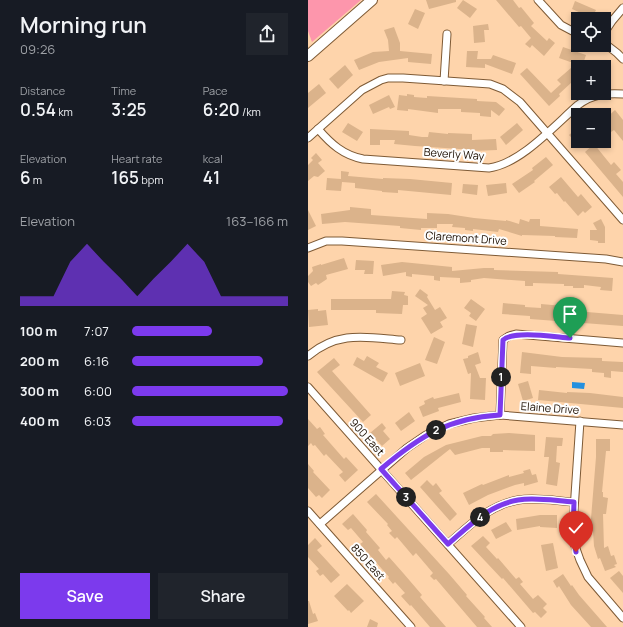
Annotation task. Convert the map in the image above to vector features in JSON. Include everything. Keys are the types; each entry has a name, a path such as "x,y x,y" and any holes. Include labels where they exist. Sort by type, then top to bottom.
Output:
{"main road":[{"path":"308,56 372,0"}],"street":[{"path":"538,0 561,25 571,30"},
{"path":"611,22 623,8"},
{"path":"444,81 447,34"},
{"path":"611,48 623,60"},
{"path":"308,138 362,90 381,80 395,78 484,83 503,89 520,102 623,220"},
{"name":"Beverly Way","path":"318,129 339,150 355,158 482,168 501,165 513,160 578,105 589,98 601,94 623,94"},
{"name":"Claremont Drive","path":"308,248 326,241 342,240 606,259 623,262"},
{"path":"500,415 503,340 506,337 516,334 623,342"},
{"path":"308,356 322,346 347,337 401,340"},
{"name":"900 East","path":"308,387 521,627"},
{"name":"Elaine Drive","path":"320,524 381,469 407,448 437,429 461,421 500,415 623,424"},
{"path":"580,421 574,502 574,543 580,560 593,584 623,618"},
{"path":"448,544 486,513 506,503 529,499 574,502"},
{"name":"850 East","path":"308,511 409,626"}],"shaded area":[{"path":"308,0 361,0 312,42 308,31"}],"water":[{"path":"572,382 585,383 584,389 572,388"}],"building":[{"path":"426,0 456,0 456,2 429,9"},
{"path":"463,0 477,9 470,18 457,8"},
{"path":"496,0 513,0 534,23 531,26 547,41 549,38 555,43 544,56 532,45 530,48 525,44 531,38 521,26 519,27"},
{"path":"575,1 596,10 595,12 579,12 572,9"},
{"path":"415,9 425,13 418,29 408,24"},
{"path":"488,24 489,30 484,30 485,42 474,43 473,26"},
{"path":"394,27 400,43 400,51 432,54 431,64 408,62 408,58 379,62 359,70 354,60 373,52 389,51 388,40 384,30"},
{"path":"563,47 571,50 571,52 577,52 586,55 584,60 571,60 571,62 559,58"},
{"path":"467,51 478,51 477,59 491,59 493,55 516,63 512,74 485,64 485,68 466,67"},
{"path":"345,65 353,75 338,89 329,79"},
{"path":"527,68 551,93 561,84 557,80 571,68 571,83 549,106 520,74"},
{"path":"319,84 326,93 308,108 308,93"},
{"path":"407,94 414,95 414,97 427,98 427,96 477,99 477,101 496,102 505,109 499,116 491,110 491,117 480,116 480,113 461,112 461,109 438,109 438,113 408,109 408,111 397,110 399,95 407,96"},
{"path":"389,95 395,107 390,109 389,107 373,114 369,105"},
{"path":"615,110 623,120 623,141 614,130 611,132 611,114"},
{"path":"348,123 363,132 357,141 342,132"},
{"path":"517,123 523,130 506,145 500,137"},
{"path":"370,129 409,131 409,135 422,137 428,137 429,132 472,134 472,140 496,139 497,150 474,151 394,144 395,140 380,140 380,145 370,145"},
{"path":"590,148 597,148 611,165 614,162 621,170 616,174 623,182 623,197 585,152"},
{"path":"316,153 322,160 318,163 325,171 318,177 314,176 308,181 308,165 313,160 311,158"},
{"path":"546,157 553,165 534,181 535,182 519,193 512,184 533,170 532,168"},
{"path":"341,171 349,172 348,176 452,183 451,195 398,190 398,193 382,192 355,188 355,183 342,182 341,191 326,190 327,178 341,179"},
{"path":"561,177 578,197 581,194 592,207 585,213 583,211 578,216 557,193 555,194 549,187"},
{"path":"506,183 507,193 488,196 486,185"},
{"path":"463,184 478,185 477,195 462,193"},
{"path":"350,207 371,209 371,215 427,219 427,213 506,220 519,224 520,219 529,222 530,219 540,219 540,226 578,229 577,238 522,236 499,229 498,232 473,229 473,231 465,230 465,228 452,227 453,224 437,224 437,228 421,228 421,230 400,228 400,226 345,222 322,224 321,214 350,210"},
{"path":"308,210 316,226 308,230"},
{"path":"601,219 605,227 605,243 598,243 598,241 590,240 590,230 597,230 593,223"},
{"path":"344,258 348,269 326,275 327,279 318,285 316,283 311,286 308,282 308,276 313,271 312,267"},
{"path":"356,260 374,261 373,274 364,274 365,270 355,270"},
{"path":"402,262 452,267 452,271 494,268 494,270 558,272 558,274 613,278 612,291 600,290 601,287 584,285 584,288 573,288 573,286 564,286 564,284 533,283 533,286 525,286 525,281 484,278 471,280 471,282 460,283 460,278 440,277 440,281 434,280 434,276 412,274 412,277 406,276 406,272 383,276 381,265"},
{"path":"420,289 428,295 427,297 435,310 440,307 447,318 440,322 443,327 431,334 421,318 427,314 423,308 428,305 415,296"},
{"path":"392,291 405,292 404,295 408,296 408,305 403,305 402,314 376,313 376,310 331,310 331,299 391,299"},
{"path":"471,299 485,309 476,321 469,316 471,313 464,308"},
{"path":"503,303 541,308 541,304 575,307 575,311 623,315 623,326 530,319 530,316 502,314"},
{"path":"318,309 318,311 326,310 328,325 309,327 308,310"},
{"path":"466,324 477,326 473,347 462,344"},
{"path":"434,337 445,342 437,364 425,360"},
{"path":"478,352 481,363 475,365 480,378 486,378 485,400 470,399 471,373 468,374 463,359 468,358 468,356"},
{"path":"522,352 562,357 602,358 602,361 623,362 623,372 611,371 611,378 604,377 604,373 592,372 592,369 531,366 531,374 520,373"},
{"path":"367,356 379,363 376,367 388,373 383,382 353,365 357,357 364,361"},
{"path":"334,358 340,365 332,371 371,415 363,422 317,372"},
{"path":"420,363 425,376 400,386 395,373"},
{"path":"528,381 533,398 523,401 518,384"},
{"path":"539,390 567,393 590,393 623,397 623,408 538,400"},
{"path":"459,393 461,402 438,408 439,411 423,417 419,407 425,404 424,401 433,397 434,399"},
{"path":"409,412 415,421 401,431 395,423"},
{"path":"308,419 317,429 320,427 325,434 323,435 344,459 346,457 358,470 345,482 339,475 343,472 326,454 324,456 315,445 313,446 311,443 308,446"},
{"path":"382,423 386,428 383,431 390,439 382,446 370,433"},
{"path":"509,433 535,435 535,451 503,450 503,452 490,452 490,448 482,448 455,455 450,449 411,480 405,473 424,457 446,445 482,436"},
{"path":"546,437 563,438 562,446 557,446 556,462 560,463 557,486 546,484 549,457 544,457"},
{"path":"596,439 610,439 610,451 606,451 602,492 603,497 608,498 606,514 603,514 604,548 608,546 611,556 614,555 617,564 614,565 616,567 605,571 600,558 598,559 594,546 593,531 590,531"},
{"path":"308,464 314,471 313,472 330,490 322,498 319,495 316,497 308,488"},
{"path":"530,469 532,475 536,474 538,482 524,486 524,483 515,485 488,495 469,505 463,493 482,484 483,485 509,475 509,477 524,473 523,471"},
{"path":"427,480 433,486 436,483 442,491 439,493 457,514 450,521 420,487"},
{"path":"376,494 449,574 492,627 477,627 436,579 434,580 430,576 433,573 416,553 413,556 397,537 395,539 389,533 392,531 387,525 388,524 367,502"},
{"path":"353,514 380,548 378,550 386,560 389,557 422,595 420,597 446,627 430,627 401,596 405,593 395,582 393,584 388,578 389,577 360,544 363,542 351,528 348,530 342,524"},
{"path":"540,515 557,515 557,528 540,526 517,530 516,519"},
{"path":"506,522 512,531 496,539 491,530"},
{"path":"483,536 490,543 486,547 497,559 498,558 516,579 519,577 523,582 520,584 533,599 538,595 547,604 543,608 547,612 541,618 535,612 533,613 503,578 502,579 471,546"},
{"path":"315,538 322,546 317,550 340,575 331,583 323,574 320,576 316,571 319,569 308,557 308,545"},
{"path":"553,543 558,568 546,571 541,545"},
{"path":"619,571 623,576 623,593 610,578"},
{"path":"563,574 571,586 572,585 607,627 591,627 571,605 559,586 557,588 553,581"},
{"path":"347,584 364,601 351,613 334,596"},
{"path":"308,601 313,614 315,613 318,621 308,624"},
{"path":"370,619 378,623 377,627 367,627"}],"route":[{"path":"570,338 516,334 506,337 503,340 500,415 474,418 449,424 437,429 416,441 381,469 448,544 477,519 495,507 506,503 529,499 574,502 573,534 576,552"}]}
